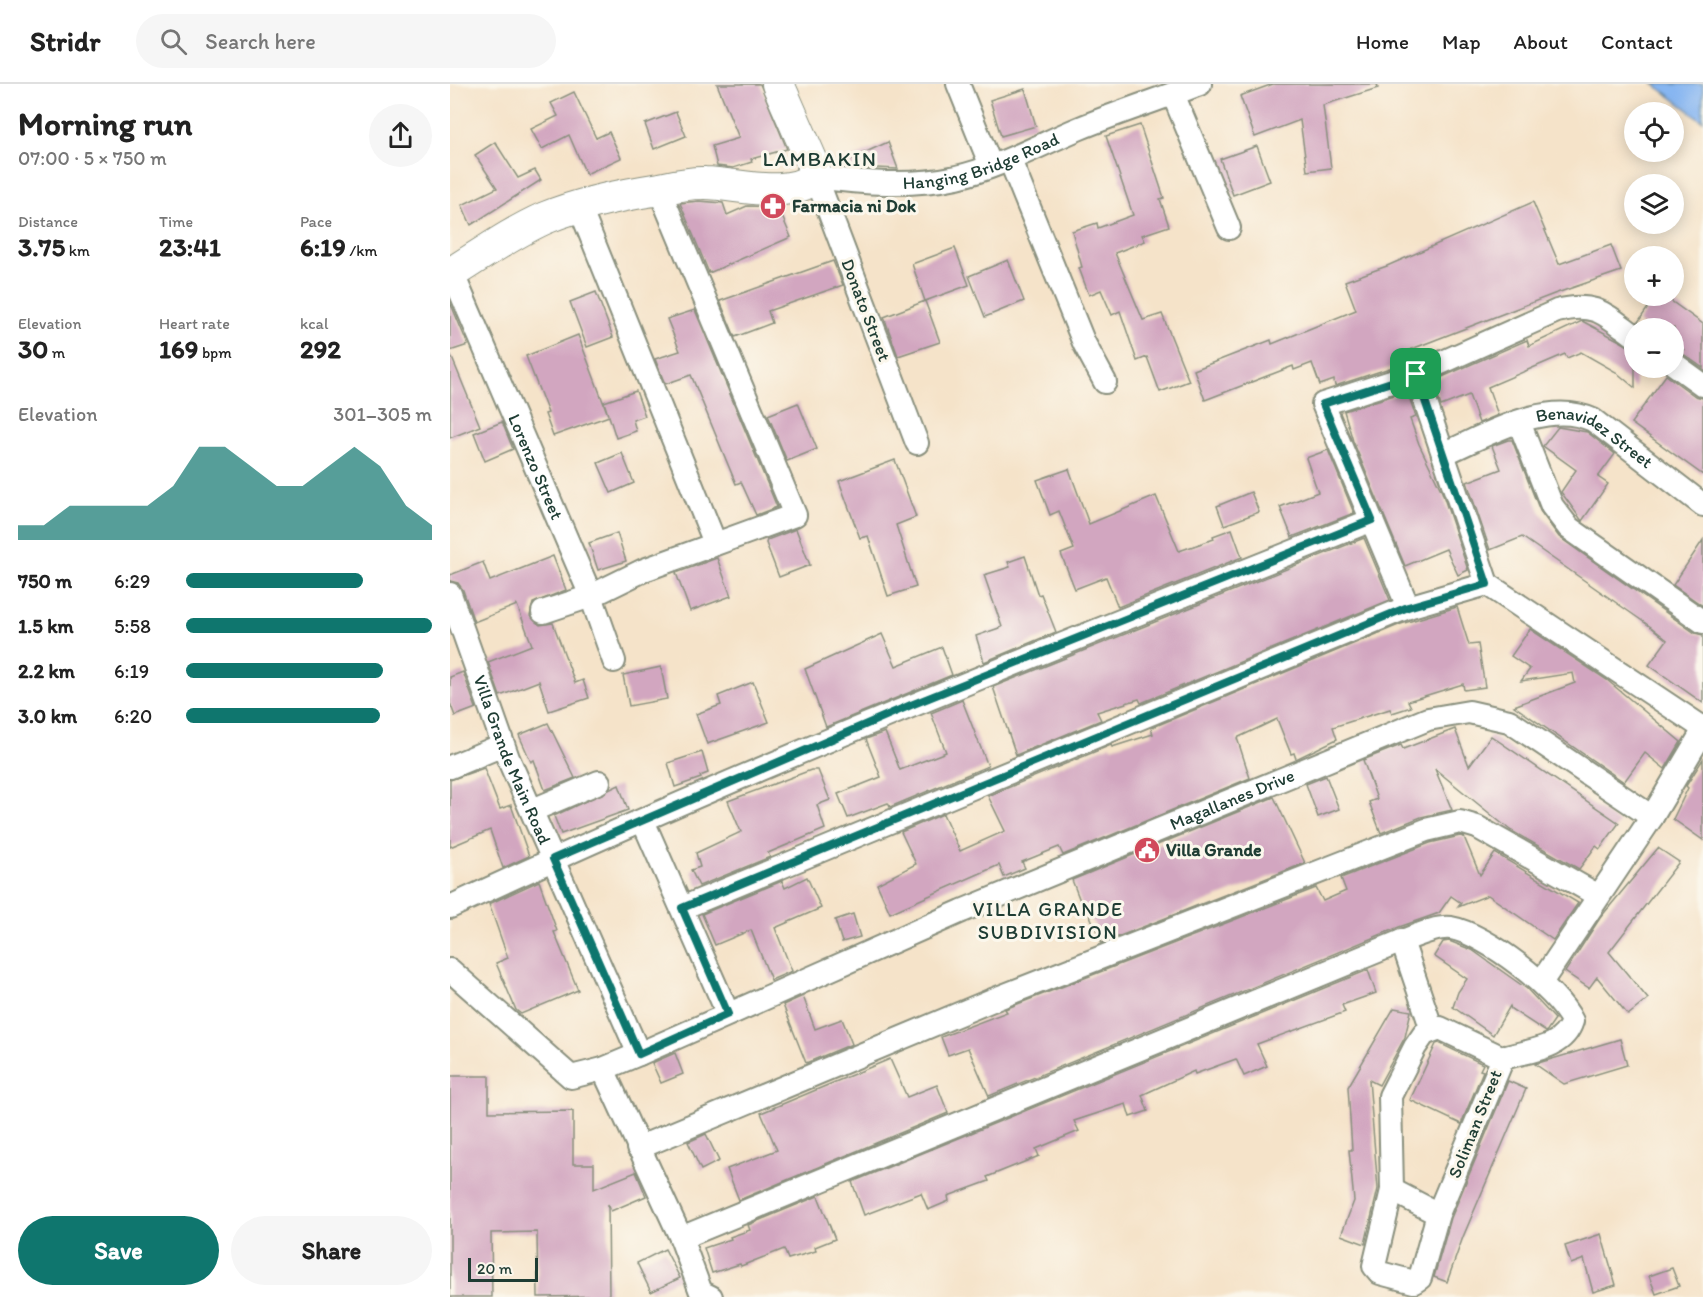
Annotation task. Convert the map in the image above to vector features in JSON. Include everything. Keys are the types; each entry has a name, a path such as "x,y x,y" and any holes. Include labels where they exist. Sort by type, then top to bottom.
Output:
{"street":[{"path":"451,273 510,236 544,219 579,206 659,189 702,183 790,190 805,185 816,177 806,147 778,84"},
{"path":"958,84 1000,163 1084,343 1105,382"},
{"name":"Hanging Bridge Road","path":"816,177 858,182 931,181 958,177 1000,163 1158,93 1200,84"},
{"path":"1158,93 1229,228"},
{"name":"Donato Street","path":"816,177 917,443"},
{"path":"543,612 591,596 644,570 795,515 659,189"},
{"path":"579,206 715,543"},
{"name":"Lorenzo Street","path":"451,273 591,596 615,661"},
{"path":"1408,607 1323,404 1416,374 1557,311 1578,306 1601,311 1624,328"},
{"path":"1684,371 1703,385"},
{"path":"1416,374 1487,584 1703,729 1652,817 1597,895 1542,981"},
{"name":"Benavidez Street","path":"1443,454 1519,422 1556,412 1578,413 1593,420 1703,505"},
{"path":"1519,422 1552,506 1569,528 1703,622"},
{"path":"450,907 553,859 911,705 1372,520"},
{"path":"682,908 1408,607 1487,584"},
{"name":"Villa Grande Main Road","path":"450,594 503,745 639,1054"},
{"name":"Magallanes Drive","path":"450,970 571,1077 603,1069 973,906 1417,723 1441,716 1469,712 1509,721 1652,817"},
{"path":"450,767 503,745"},
{"path":"532,810 599,782"},
{"path":"643,821 728,1014"},
{"path":"638,1148 990,1001 1435,827 1460,822 1477,828 1597,895"},
{"name":"Soliman Street","path":"681,1238 1402,941 1448,927 1479,940 1542,981 1565,1007 1572,1021 1569,1033 1560,1042 1503,1058 1438,1214 1420,1278 1414,1281 1380,1273 1374,1266 1392,1190"},
{"path":"1402,941 1431,1030"},
{"path":"1438,1214 1392,1190 1390,1096 1415,1047 1424,1034 1431,1030 1440,1028 1452,1032 1503,1058"},
{"path":"603,1069 681,1238 701,1292 711,1297"}],"water":[{"path":"1654,84 1703,84 1703,121 1684,107 1684,102 1678,102"}],"building":[{"path":"717,84 760,84 787,149 751,159 752,162 733,168 717,166 712,146 739,138"},
{"path":"1273,84 1377,84 1378,88 1323,105 1331,168 1307,171 1300,120 1255,137 1240,96"},
{"path":"1025,89 1036,126 1001,136 990,100"},
{"path":"574,92 596,138 609,132 621,158 586,174 569,135 542,149 531,129 558,116 551,103"},
{"path":"676,112 686,136 654,149 645,124"},
{"path":"1140,125 1164,198 1160,199 1169,226 1142,235 1145,241 1115,253 1143,320 1162,314 1189,381 1160,392 1147,357 1137,361 1120,311 1112,315 1101,290 1089,295 1079,268 1082,267 1072,231 1097,223 1098,228 1133,215 1106,136"},
{"path":"495,142 518,178 535,170 541,180 471,225 462,205 497,188 475,155"},
{"path":"888,142 898,169 835,166"},
{"path":"1257,146 1270,181 1233,195 1220,159"},
{"path":"699,201 723,203 727,215 747,206 778,207 791,237 709,273 680,203"},
{"path":"1533,202 1559,264 1611,245 1621,271 1554,294 1404,352 1408,362 1335,386 1334,380 1320,385 1312,363 1294,370 1293,366 1205,400 1194,370 1271,340 1272,344 1356,310 1345,281 1387,266"},
{"path":"955,248 969,285 925,301 912,264"},
{"path":"1008,260 1024,301 985,317 969,276"},
{"path":"833,261 843,285 768,311 772,323 735,337 720,301"},
{"path":"596,292 613,337 587,347 570,302"},
{"path":"925,301 940,342 898,356 884,317"},
{"path":"450,302 468,345 450,351"},
{"path":"1649,306 1678,306 1703,324 1703,368 1684,354 1684,318 1641,318"},
{"path":"695,310 777,507 756,515 741,482 736,484 691,375 665,384 655,359 680,351 667,319"},
{"path":"1582,321 1624,343 1624,378 1635,378 1635,388 1616,372 1581,352 1567,358 1565,354 1488,387 1498,415 1479,423 1469,395 1441,406 1433,381 1527,340 1529,346"},
{"path":"578,335 608,415 604,402 636,391 645,416 633,420 636,431 616,438 609,416 553,436 545,414 548,413 526,356"},
{"path":"450,353 480,426 450,438"},
{"path":"1664,378 1670,378 1695,396 1703,398 1703,475 1631,423"},
{"path":"1407,391 1416,417 1410,419 1442,492 1468,570 1458,575 1446,549 1405,566 1353,441 1344,411"},
{"path":"798,403 817,449 787,461 768,415"},
{"path":"502,422 513,449 485,461 474,433"},
{"path":"1558,427 1587,432 1615,454 1598,477 1608,484 1582,521 1561,492 1576,470 1543,446"},
{"path":"1512,440 1540,511 1559,537 1695,633 1703,635 1703,703 1649,665 1667,640 1651,627 1522,537 1490,550 1467,482 1501,469 1492,446"},
{"path":"1328,450 1354,513 1292,537 1280,507 1318,492 1306,458"},
{"path":"622,453 634,483 611,493 598,463"},
{"path":"895,460 916,517 896,525 916,587 888,596 868,536 860,538 839,481"},
{"path":"1069,469 1089,524 1156,496 1179,551 1214,539 1213,536 1232,529 1242,557 1118,607 1106,577 1075,589 1061,554 1074,549 1059,511 1050,515 1037,480"},
{"path":"1251,492 1259,512 1224,525 1217,506"},
{"path":"796,529 810,565 779,577 766,543 767,540"},
{"path":"617,533 626,561 598,570 589,543"},
{"path":"1364,538 1390,600 1141,703 1139,699 1097,712 1101,720 1016,755 993,687"},
{"path":"1703,540 1703,606 1673,585"},
{"path":"553,556 566,590 533,603 530,616 540,625 553,623 575,683 583,680 589,698 549,711 539,681 500,696 488,662 532,645 517,605 474,622 463,590 458,583 450,581 450,575 483,562 490,581"},
{"path":"1025,556 1038,595 1041,594 1056,632 984,662 976,636 1002,627 984,575 1010,567 1008,562"},
{"path":"717,558 731,596 690,611 676,573"},
{"path":"1457,607 1469,645 1478,644 1485,687 1464,690 1463,684 1408,701 1411,707 1392,713 1390,709 1333,727 1337,739 1296,759 1294,753 1291,754 1277,719 1237,738 1250,778 1063,855 1059,847 1022,862 1025,868 1004,877 999,865 890,913 877,884 916,864 901,832 943,814 960,851 1005,831 988,796 1111,745 1112,747 1153,734 1151,728 1401,624"},
{"path":"1530,629 1607,680 1681,742 1665,769 1645,753 1624,782 1514,706 1575,683 1573,673 1521,681 1530,669 1511,656"},
{"path":"882,634 896,666 942,647 952,675 826,727 805,669"},
{"path":"661,667 667,699 629,706 623,675"},
{"path":"463,672 476,708 455,716 450,703 450,677"},
{"path":"753,682 769,722 707,744 696,714 721,705 718,696"},
{"path":"962,700 988,766 890,807 888,803 848,818 838,794 881,777 866,739 885,732 900,770 946,752 931,713"},
{"path":"548,723 575,778 545,790 534,760 531,762 519,735"},
{"path":"1455,729 1469,766 1491,736 1619,823 1600,849 1596,846 1579,869 1510,830 1435,769 1452,810 1421,817 1381,833 1369,802 1377,799 1363,760 1401,745 1403,749"},
{"path":"702,752 708,773 700,776 701,778 675,787 668,763"},
{"path":"1703,759 1703,840 1673,819 1688,788 1686,786"},
{"path":"484,768 500,809 511,805 529,856 503,868 490,830 450,847 450,780"},
{"path":"811,770 818,770 830,800 817,805 825,829 768,853 770,857 699,886 691,870 700,867 696,853 741,832 728,801"},
{"path":"1326,776 1339,809 1318,817 1306,784"},
{"path":"619,785 628,810 561,834 554,816"},
{"path":"1274,797 1305,863 1102,943 1087,909 1084,911 1072,880"},
{"path":"1464,837 1480,875 1495,853 1578,903 1553,940 1488,895 1458,907 1461,903 1451,896 1439,913 1399,927 989,1096 968,1048 948,1055 941,1037 1007,1012 1005,1009 1316,888 1323,901 1346,891 1341,878 1430,843"},
{"path":"1658,848 1679,862 1609,952 1648,999 1628,1015 1597,977 1589,988 1565,972 1600,918"},
{"path":"807,877 821,908 775,928 792,971 771,980 751,930 715,945 702,914 782,881 785,888"},
{"path":"539,881 557,931 554,932 578,990 521,1014 516,1010 496,963 508,958 489,904"},
{"path":"853,914 860,937 842,942 835,920"},
{"path":"1449,941 1472,950 1527,989 1555,1019 1546,1032 1511,1009 1510,1006 1493,1035 1453,1007 1458,992 1467,979 1434,956 1443,942"},
{"path":"1368,970 1376,993 1342,1005 1345,1012 1257,1044 1267,1066 1244,1076 1236,1059 1195,1074 1194,1071 1142,1095 1148,1111 1130,1117 1126,1104 1074,1121 1079,1131 1036,1149 1039,1156 987,1177 989,1181 948,1196 949,1201 928,1210 921,1193 864,1215 852,1182"},
{"path":"803,996 815,1029 842,1019 852,1044 806,1063 783,1005"},
{"path":"1394,1008 1411,1011 1405,1037 1379,1085 1369,1080 1378,1189 1365,1244 1341,1235 1354,1201 1349,1150 1352,1150 1348,1087"},
{"path":"1620,1039 1627,1065 1564,1084 1535,1064"},
{"path":"1439,1043 1483,1064 1480,1070 1483,1071 1461,1124 1410,1100 1436,1044"},
{"path":"675,1053 683,1074 661,1083 652,1063"},
{"path":"890,1059 907,1097 937,1085 948,1113 739,1200 727,1169 777,1150 761,1113"},
{"path":"450,1076 489,1076 489,1112 573,1111 573,1164 594,1164 594,1189 636,1172 646,1196 611,1211 608,1204 609,1296 538,1297 537,1232 491,1233 492,1297 450,1297"},
{"path":"1508,1081 1526,1089 1463,1237 1447,1282 1434,1277 1451,1218"},
{"path":"706,1134 719,1161 701,1170 688,1142"},
{"path":"818,1196 835,1239 815,1247 816,1251 788,1259 784,1249 741,1266 740,1264 712,1273 704,1248 731,1239 730,1237 750,1230 748,1225"},
{"path":"1601,1234 1616,1285 1593,1292 1584,1259 1571,1264 1565,1246"},
{"path":"665,1249 680,1278 651,1292 637,1263"},
{"path":"1672,1268 1679,1286 1656,1294 1649,1276"}],"place":[{"name":"Farmacia ni Dok","path":"773,206"},
{"name":"Villa Grande","path":"1147,850"}],"district":[{"name":"LAMBAKIN","path":"820,159"},
{"name":"VILLA GRANDE SUBDIVISION","path":"1048,920"}],"route":[{"path":"1416,374 1487,584 1408,607 682,908 728,1014 639,1054 592,952 553,859 911,705 1372,520 1323,404 1416,374"}]}
